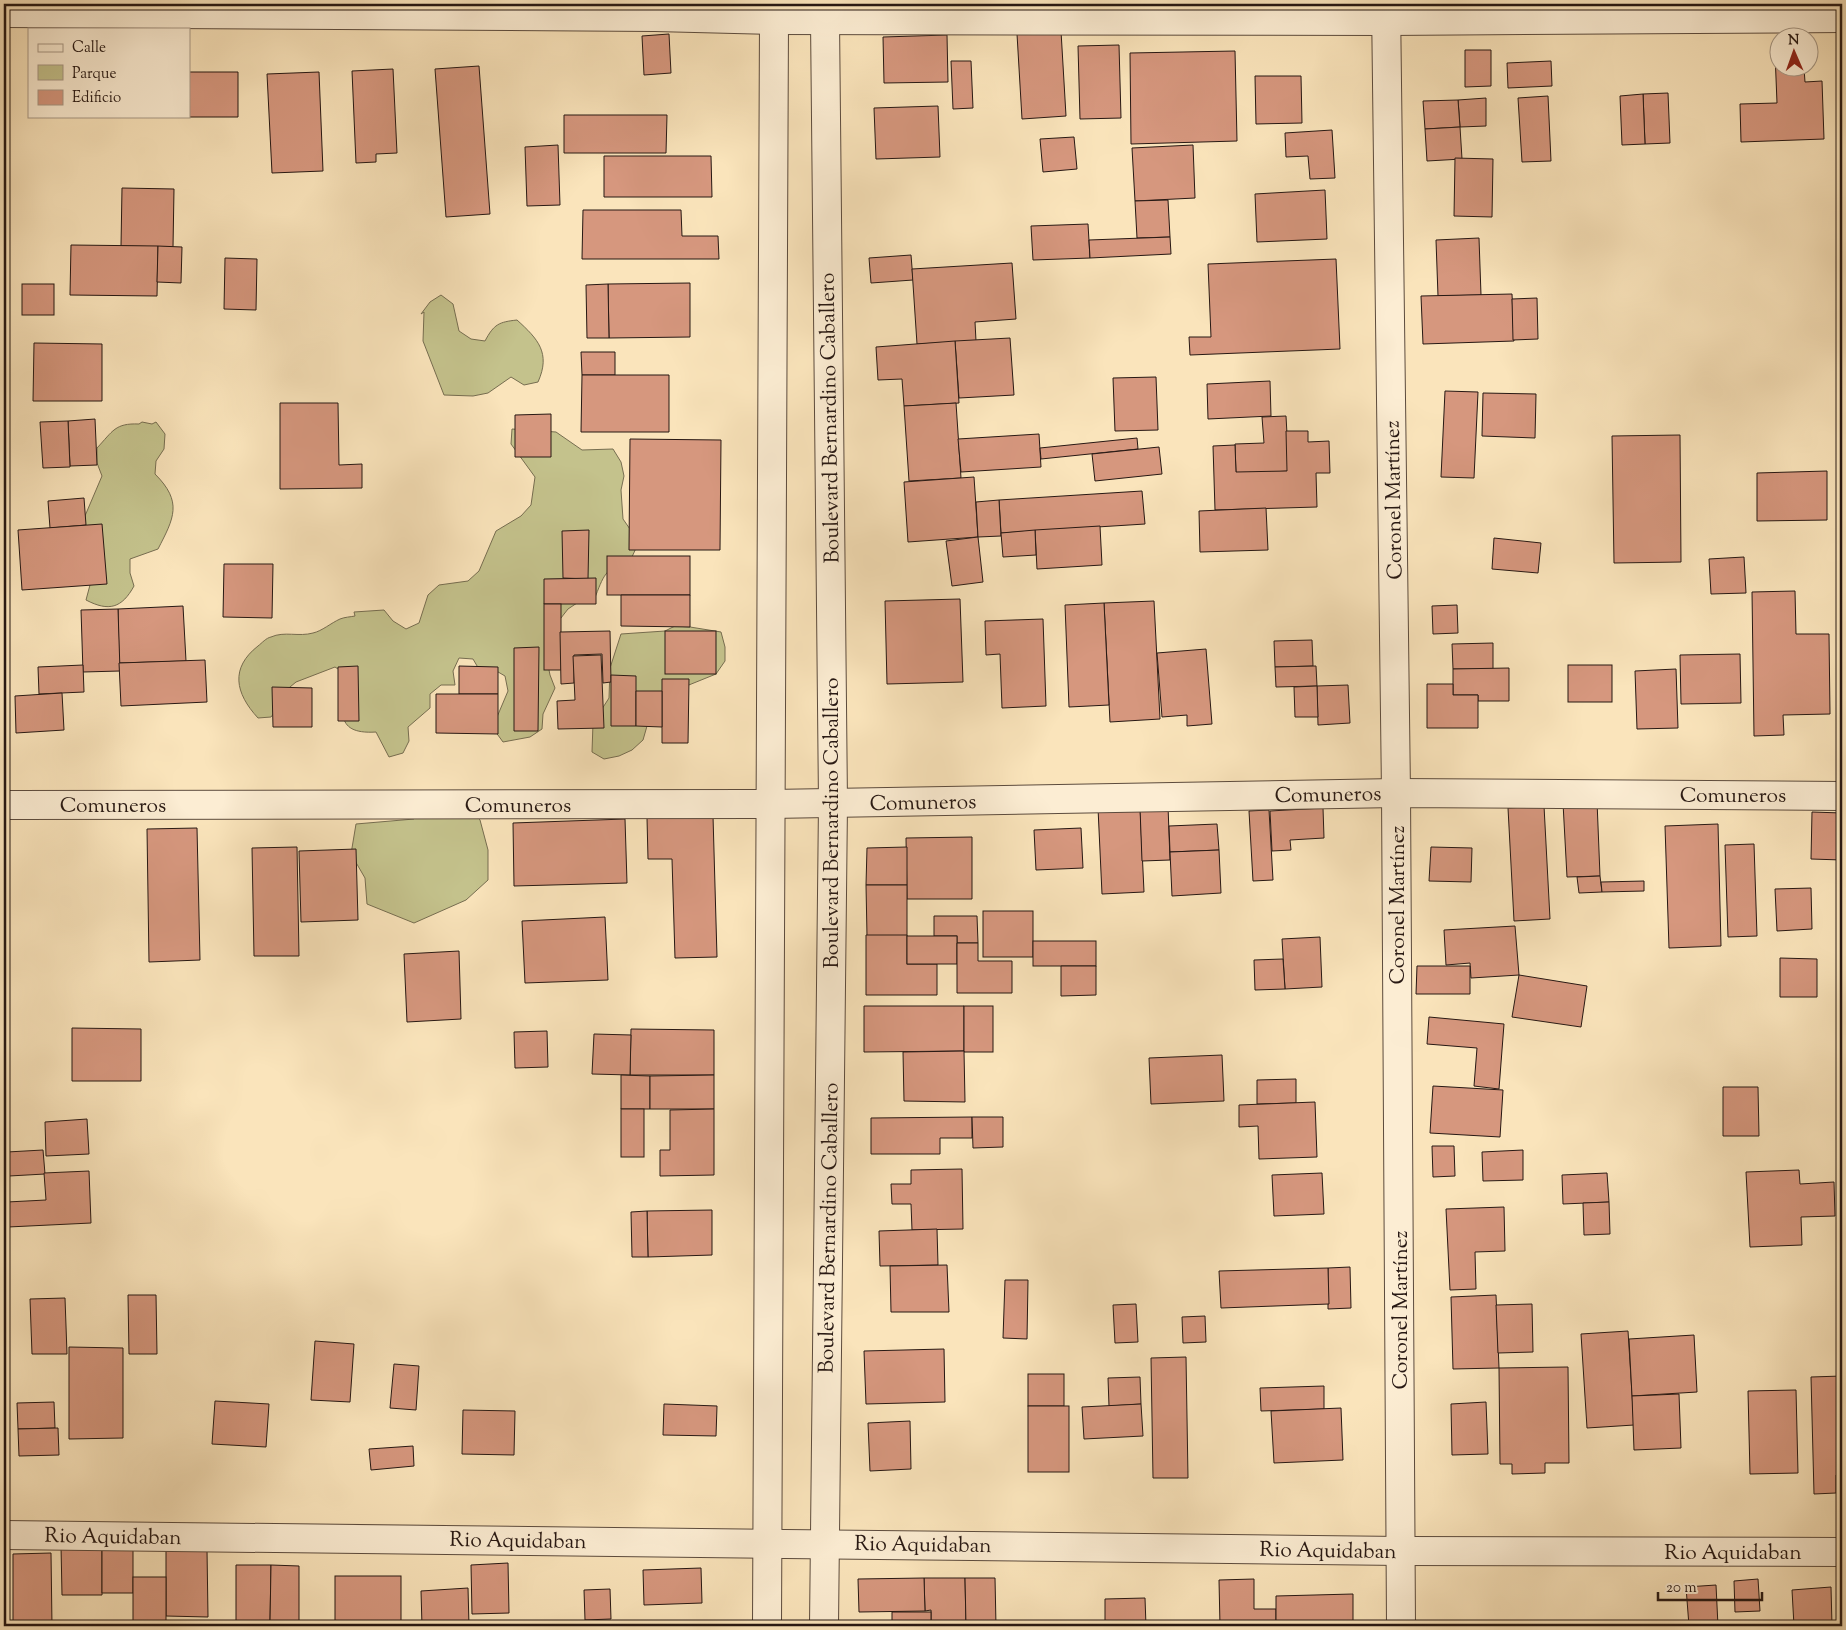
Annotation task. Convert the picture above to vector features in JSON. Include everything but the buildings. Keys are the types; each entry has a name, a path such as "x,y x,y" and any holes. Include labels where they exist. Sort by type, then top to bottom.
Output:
{"street":[{"path":"4,13 653,10 774,20 1386,12 1842,18"},
{"name":"Coronel Martínez","path":"1386,12 1396,793 1401,1626"},
{"path":"767,1626 774,20"},
{"name":"Boulevard Bernardino Caballero","path":"824,1626 833,803 825,20"},
{"name":"Comuneros","path":"4,805 770,804 1396,793 1842,796"},
{"name":"Rio Aquidaban","path":"4,1535 1402,1551 1842,1552"}],"green space":[{"path":"441,295 453,304 459,331 471,339 485,341 494,327 517,320 536,340 543,355 542,372 538,382 524,385 511,377 488,393 473,396 444,395 423,341 424,312 421,314 430,302"},
{"path":"142,422 152,424 156,422 165,434 164,449 156,461 155,474 170,493 173,510 168,528 158,549 130,559 130,573 134,586 125,599 114,606 102,606 86,600 90,585 79,530 102,476 97,463 97,448 115,429"},
{"path":"512,429 556,432 582,450 613,449 621,462 624,476 621,490 623,519 632,532 637,546 631,559 615,566 606,574 594,600 580,601 568,609 550,632 547,660 555,688 543,714 542,729 530,737 503,742 495,731 497,717 508,691 505,676 493,669 480,671 473,659 459,658 453,671 455,685 441,685 430,694 430,708 408,727 409,741 403,753 389,757 376,732 362,732 352,729 346,723 343,716 343,707 347,675 335,667 296,682 284,692 280,705 271,717 258,718 244,699 239,681 243,663 249,654 266,639 281,634 308,634 316,632 340,619 355,616 354,612 384,610 393,621 406,629 419,623 428,595 439,585 468,581 479,571 496,531 521,516 531,505 535,477 511,444"},
{"path":"675,626 721,632 725,647 725,661 716,674 674,691 647,726 643,740 632,750 619,756 604,759 592,752 593,723 609,698 610,668 621,634 665,631"},
{"path":"433,796 462,797 480,820 488,850 488,880 466,900 414,923 367,904 365,878 351,854 356,824 414,819"}]}
